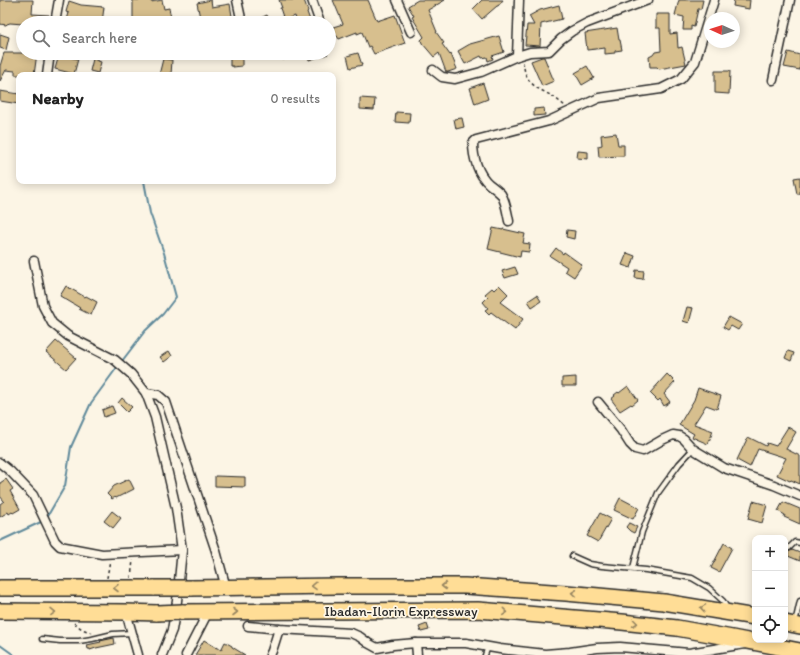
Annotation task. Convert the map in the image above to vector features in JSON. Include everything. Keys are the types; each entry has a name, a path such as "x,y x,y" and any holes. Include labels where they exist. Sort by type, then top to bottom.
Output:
{"highway":[{"name":"Ibadan-Ilorin Expressway","path":"6,588 465,586 566,592 656,601 752,616"},
{"name":"Ibadan-Ilorin Expressway","path":"7,611 157,613 478,610 630,622 752,641"},
{"name":"Ibadan-Ilorin Expressway","path":"763,643 800,651"}],"street":[{"path":"56,16 59,0"},
{"path":"237,0 240,16"},
{"path":"312,0 318,16"},
{"path":"397,0 411,32"},
{"path":"519,0 519,55"},
{"path":"433,70 442,77 455,79 480,72 519,55 530,52 549,51 572,31 648,0"},
{"path":"509,221 506,204 501,195 488,183 478,169 473,150 473,144 476,140 550,121 599,98 661,89 681,79 696,62 714,0"},
{"path":"773,80 790,0"},
{"path":"47,72 49,60"},
{"path":"34,261 43,306 52,323 68,336 115,360 131,374 146,393 157,424 176,508 182,550 177,601 172,630 162,655"},
{"path":"146,393 158,395 166,402 216,551 226,588"},
{"path":"598,402 635,449 643,451 673,435 679,436 684,439 694,450 724,468 774,485 800,496"},
{"path":"0,463 10,471 33,495 55,541 60,546 102,554 182,550"},
{"path":"126,612 138,655"},
{"path":"186,655 208,612"},
{"path":"248,626 279,630 351,633 360,636 377,648 416,643 466,643 486,651 529,654 545,654 620,647 702,653 753,643"},
{"path":"273,654 279,630"},
{"path":"416,643 416,655"}],"lane":[{"path":"633,568 642,532 658,493 679,464 694,450"},
{"path":"790,548 795,542 800,543"},
{"path":"572,556 590,564 633,568 692,578 709,588 723,601 729,612"},
{"path":"795,620 800,601"},
{"path":"42,639 79,641 113,634 132,633"}],"path":[{"path":"519,55 525,73 530,82 537,88 554,97 571,111"},
{"path":"130,588 133,552"},
{"path":"105,588 111,553"},
{"path":"70,612 73,622 82,629 94,633 100,637"}],"building":[{"path":"0,0 33,0 32,14 49,15 16,16 16,23 10,23 6,25 0,24"},
{"path":"133,0 151,0 151,2 162,0 164,9 169,8 171,16 133,16"},
{"path":"211,0 212,7 230,4 232,16 200,16 197,3"},
{"path":"279,0 304,0 308,16 283,16 280,8 282,8"},
{"path":"333,0 368,0 377,21 395,15 405,43 374,54 370,46 368,47 362,32 357,34 357,32 339,39 336,36 336,26 343,24"},
{"path":"418,0 445,0 428,10 436,32 444,43 442,44 450,55 451,54 457,69 446,72 439,53 434,57 422,43 421,40 424,37 412,17 414,16 408,6"},
{"path":"482,0 503,0 482,19 473,9"},
{"path":"679,0 703,0 701,9 698,9 694,27 691,26 691,30 683,30 684,17 675,15"},
{"path":"734,0 750,0 749,9 733,6"},
{"path":"69,1 81,5 104,7 103,16 68,16 69,13 66,12"},
{"path":"559,5 562,19 541,24 540,46 525,45 527,25 534,25 529,16 540,10"},
{"path":"656,14 670,14 670,34 677,33 678,48 682,47 686,64 659,69 657,67 650,67 649,57 655,52 661,51 660,28 656,28"},
{"path":"617,28 622,50 615,51 615,53 605,54 605,48 587,50 585,33"},
{"path":"0,34 9,37 6,50 0,48"},
{"path":"499,36 504,52 492,56 493,59 488,61 487,57 482,58 481,56 465,64 458,51 470,44"},
{"path":"788,52 800,55 800,70 784,67"},
{"path":"4,53 16,53 16,60 36,60 34,72 16,72 15,75 15,71 6,70 0,81 0,66"},
{"path":"358,53 362,65 350,68 347,56"},
{"path":"544,57 554,81 542,86 531,61"},
{"path":"58,60 78,60 75,72 66,72 55,69"},
{"path":"93,60 101,62 98,72 90,71"},
{"path":"163,60 172,60 171,72 160,72"},
{"path":"230,60 242,60 242,66 230,66"},
{"path":"587,66 594,78 582,85 575,73"},
{"path":"715,71 730,71 729,94 715,93"},
{"path":"483,83 488,99 475,104 470,88"},
{"path":"0,91 16,94 16,104 0,101"},
{"path":"360,98 375,99 374,110 360,109"},
{"path":"544,108 545,115 534,116 534,109"},
{"path":"396,112 410,113 409,123 395,122"},
{"path":"462,118 464,127 456,129 454,119"},
{"path":"616,133 618,145 624,145 624,156 599,157 598,146 602,145 601,135"},
{"path":"578,151 588,152 588,159 577,158"},
{"path":"800,177 800,194 797,194 794,178"},
{"path":"493,228 525,234 523,243 530,244 529,252 521,251 520,257 488,249"},
{"path":"567,230 575,231 574,239 566,237"},
{"path":"556,248 582,265 574,277 565,271 567,267 550,256"},
{"path":"627,253 635,256 631,268 622,265"},
{"path":"515,267 518,274 505,278 502,271"},
{"path":"636,270 644,271 643,279 635,278"},
{"path":"499,285 508,294 500,302 523,319 515,330 491,312 489,314 485,310 488,308 483,302 488,297 485,294 492,288 494,290"},
{"path":"66,286 97,302 91,315 60,296"},
{"path":"537,295 541,301 532,307 528,301"},
{"path":"687,307 693,308 689,323 683,321"},
{"path":"729,317 742,324 738,330 731,326 728,330 723,327"},
{"path":"56,341 76,358 66,369 46,352"},
{"path":"169,351 172,356 164,362 160,357"},
{"path":"788,351 794,353 791,361 785,358"},
{"path":"667,374 675,382 664,394 670,402 664,406 660,399 658,401 650,393"},
{"path":"576,377 576,386 562,386 562,378"},
{"path":"628,386 638,400 620,411 611,399 615,396 614,395"},
{"path":"698,388 721,396 717,409 706,405 694,424 713,431 708,444 692,437 694,434 679,425 694,400"},
{"path":"122,398 132,407 127,412 118,403"},
{"path":"112,406 115,413 104,417 102,410"},
{"path":"788,427 796,432 786,449 800,456 800,484 777,475 786,458 758,449 750,467 737,460 748,437 766,446 767,443 776,446"},
{"path":"215,476 245,477 245,487 215,486"},
{"path":"6,479 13,489 10,491 20,509 9,514 8,512 0,517 0,504 4,501 0,496 0,483"},
{"path":"129,479 134,489 112,499 107,494 114,486"},
{"path":"620,498 639,508 633,519 614,510"},
{"path":"753,501 767,505 762,523 748,519"},
{"path":"783,502 800,509 800,524 784,517 785,515 778,511"},
{"path":"112,511 121,518 113,528 104,521"},
{"path":"600,513 611,519 598,542 587,536"},
{"path":"629,523 637,527 634,533 626,527"},
{"path":"724,543 732,548 719,572 711,568"},
{"path":"792,550 800,553 800,561 788,556 788,551"},
{"path":"427,624 429,630 421,632 419,627"},
{"path":"114,638 115,644 90,650 88,649 87,645"},
{"path":"204,640 221,650 225,642 245,655 195,655"}],"waterway":[{"path":"122,361 145,331 163,314 176,297 164,253 150,213 145,184"},
{"path":"47,517 65,486 71,447 91,403 118,366"},
{"path":"0,541 43,521"},
{"path":"0,645 14,655"}]}
